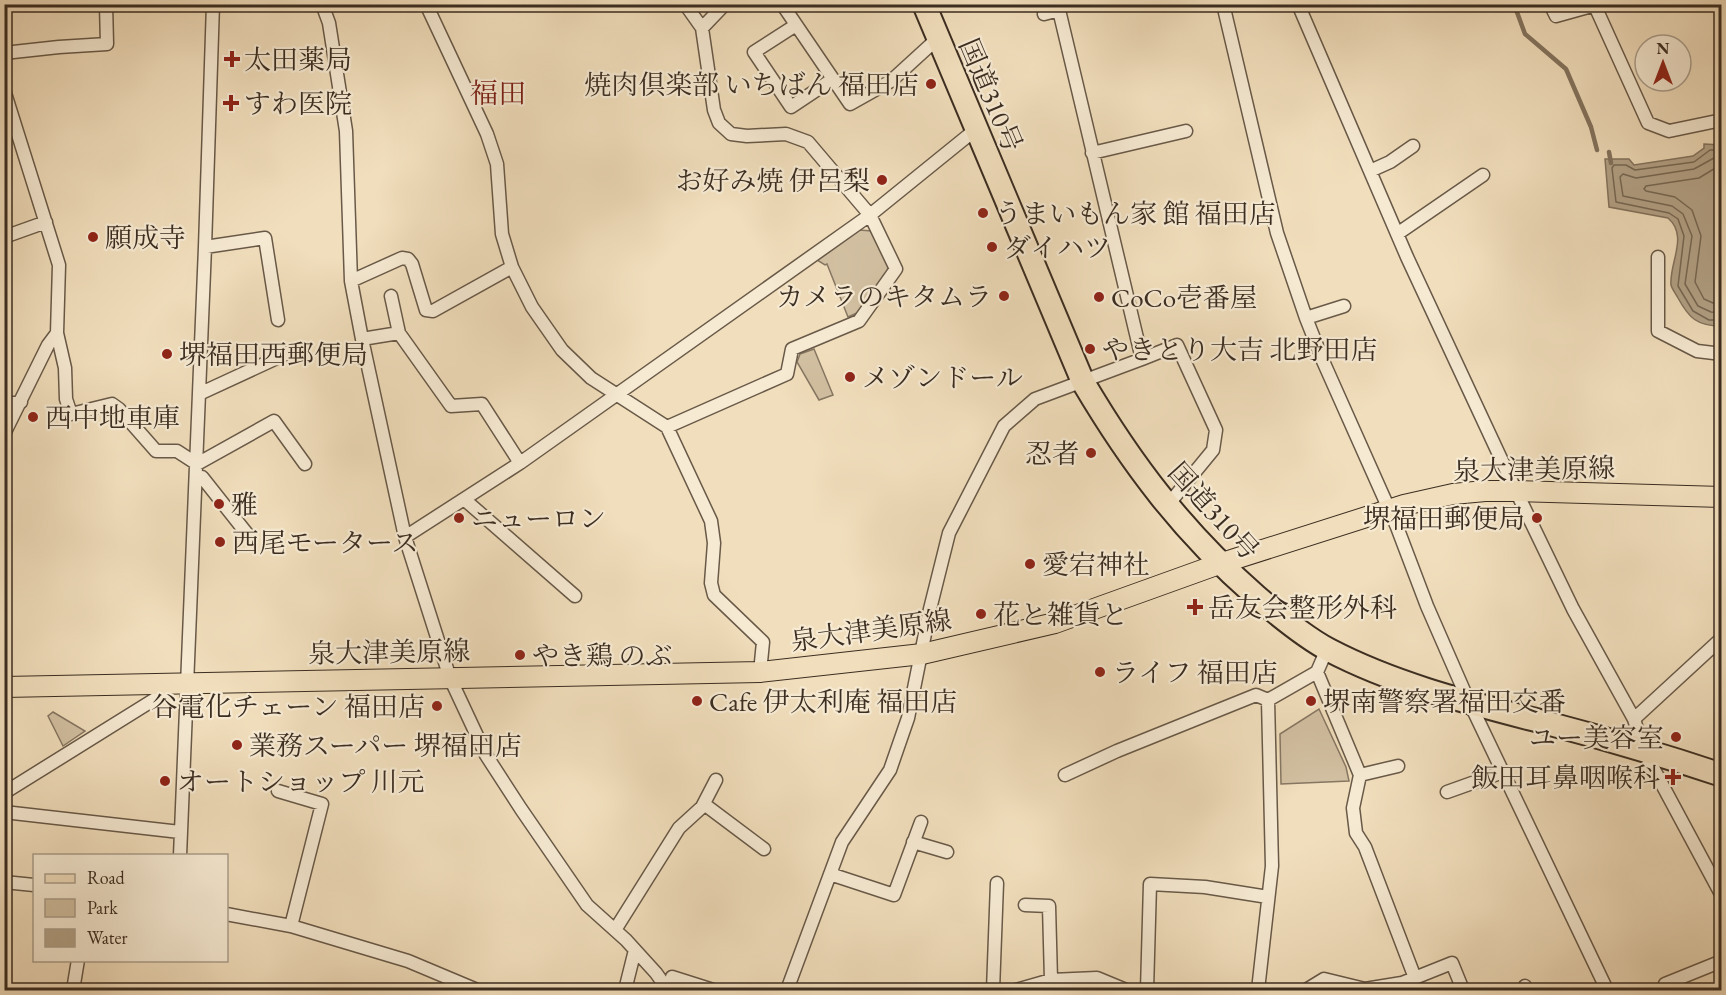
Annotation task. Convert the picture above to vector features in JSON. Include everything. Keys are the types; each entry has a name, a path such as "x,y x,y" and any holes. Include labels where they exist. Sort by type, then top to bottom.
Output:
{"highway":[{"name":"国道310号","path":"924,4 975,130 1083,382 1110,428 1167,506 1219,564 1275,613 1327,649 1394,680 1467,698 1643,749 1722,775"}],"main road":[{"name":"泉大津美原線","path":"4,687 760,672 922,654 1054,623 1219,564 1388,510 1453,495 1485,491 1516,491 1722,497"}],"street":[{"path":"4,53 107,44 106,4"},
{"path":"180,854 213,4"},
{"path":"322,4 329,23 346,130 351,281 362,339 405,537 450,678 486,755 587,904 656,972 668,990"},
{"path":"426,4 487,134 497,164 502,234 512,267 532,307 562,350 591,378 667,426 711,521 714,543 711,583 714,595 763,642 760,672"},
{"path":"667,426 787,374 792,349 859,321 896,269 870,215 808,142 786,134 747,136 731,134 719,123 714,110 702,28 685,4"},
{"path":"702,28 725,4"},
{"path":"782,4 850,104 891,81 937,39"},
{"path":"1223,4 1277,232 1306,318 1467,698 1607,990"},
{"path":"1298,4 1397,234 1516,491 1573,609 1634,719 1643,749 1722,896"},
{"path":"1550,4 1556,16 1597,5 1648,123 1669,131 1717,121 1722,123"},
{"path":"1044,14 1059,10 1142,359"},
{"path":"796,25 754,52 790,107 833,80"},
{"path":"4,90 59,265 57,333 65,368 66,399 71,414 112,404 156,451 177,451 196,464"},
{"path":"405,537 520,463 870,215 975,130"},
{"path":"1092,153 1186,131"},
{"path":"1370,171 1390,162 1413,147"},
{"path":"1397,234 1483,176"},
{"path":"4,237 46,222"},
{"path":"205,247 265,238 278,321"},
{"path":"351,281 402,258 408,259 412,264 426,310 433,311 512,267"},
{"path":"1658,258 1658,331 1697,351 1722,354"},
{"path":"391,296 399,333 451,406 482,404 520,463"},
{"path":"1306,318 1344,306"},
{"path":"4,434 48,345 57,333"},
{"path":"362,339 399,333"},
{"path":"787,990 842,842 890,770 908,718 930,609 949,533 1004,426 1035,399 1177,345 1216,430 1213,450 1167,506"},
{"path":"199,394 292,351"},
{"path":"4,404 21,402"},
{"path":"196,464 274,421 305,464"},
{"path":"196,477 202,477 248,535"},
{"path":"465,500 574,596"},
{"path":"1634,719 1722,638"},
{"path":"1268,700 1317,672 1327,649"},
{"path":"1317,672 1360,774 1353,808 1356,833 1365,847 1415,978"},
{"path":"4,793 163,694 164,683"},
{"path":"1065,776 1117,751 1256,695 1268,700"},
{"path":"1258,990 1272,866 1268,700"},
{"path":"1360,774 1398,766"},
{"path":"1447,792 1503,772"},
{"path":"615,930 679,828 704,804 716,780"},
{"path":"278,791 322,804 291,926"},
{"path":"704,804 764,849"},
{"path":"4,812 180,832"},
{"path":"830,874 894,895 921,822"},
{"path":"913,843 947,852"},
{"path":"4,882 33,885"},
{"path":"993,990 997,883"},
{"path":"1147,990 1150,884 1205,887 1268,897"},
{"path":"1025,905 1049,906 1051,980"},
{"path":"228,914 291,926 408,961 477,990"},
{"path":"625,990 635,950"},
{"path":"1665,984 1722,961"},
{"path":"73,990 78,962"},
{"path":"1306,990 1324,979 1365,989 1402,983 1452,963 1463,990"},
{"path":"672,977 713,990"},
{"path":"1016,990 1051,980 1066,985 1097,978 1126,990"}],"green space":[{"path":"859,230 872,231 888,265 887,274 857,313 848,317 827,264 817,260"},
{"path":"814,349 833,395 819,400 797,362 800,354"},
{"path":"1319,709 1346,767 1349,781 1281,784 1280,734"},
{"path":"53,712 85,731 63,746 48,716"}],"water":[{"path":"1704,144 1721,145 1721,326 1695,320 1686,311 1672,288 1671,277 1678,241 1674,225 1668,218 1609,207 1605,159 1629,159 1634,165 1693,156 1704,148"}],"waterway":[{"path":"1514,4 1525,34 1566,69 1591,127 1597,150"},
{"path":"1609,152 1611,163"}],"place":[{"name":"太田薬局","path":"232,59"},
{"name":"焼肉倶楽部 いちばん 福田店","path":"931,84"},
{"name":"すわ医院","path":"231,103"},
{"name":"お好み焼 伊呂梨","path":"882,180"},
{"name":"うまいもん家 館 福田店","path":"983,213"},
{"name":"願成寺","path":"93,237"},
{"name":"ダイハツ","path":"992,247"},
{"name":"カメラのキタムラ","path":"1004,296"},
{"name":"CoCo壱番屋","path":"1099,297"},
{"name":"やきとり大吉 北野田店","path":"1090,349"},
{"name":"堺福田西郵便局","path":"167,354"},
{"name":"メゾンドール","path":"850,377"},
{"name":"西中地車庫","path":"33,417"},
{"name":"忍者","path":"1091,453"},
{"name":"雅","path":"219,504"},
{"name":"ニューロン","path":"459,518"},
{"name":"堺福田郵便局","path":"1537,518"},
{"name":"西尾モータース","path":"220,542"},
{"name":"愛宕神社","path":"1030,564"},
{"name":"岳友会整形外科","path":"1195,607"},
{"name":"花と雑貨と","path":"981,614"},
{"name":"やき鶏 のぶ","path":"520,655"},
{"name":"ライフ 福田店","path":"1100,672"},
{"name":"Cafe 伊太利庵 福田店","path":"697,701"},
{"name":"堺南警察署福田交番","path":"1311,701"},
{"name":"谷電化チェーン 福田店","path":"437,706"},
{"name":"ユー美容室","path":"1676,737"},
{"name":"業務スーパー 堺福田店","path":"237,745"},
{"name":"飯田耳鼻咽喉科","path":"1673,777"},
{"name":"オートショップ 川元","path":"165,781"}],"district":[{"name":"福田","path":"498,93"}]}
